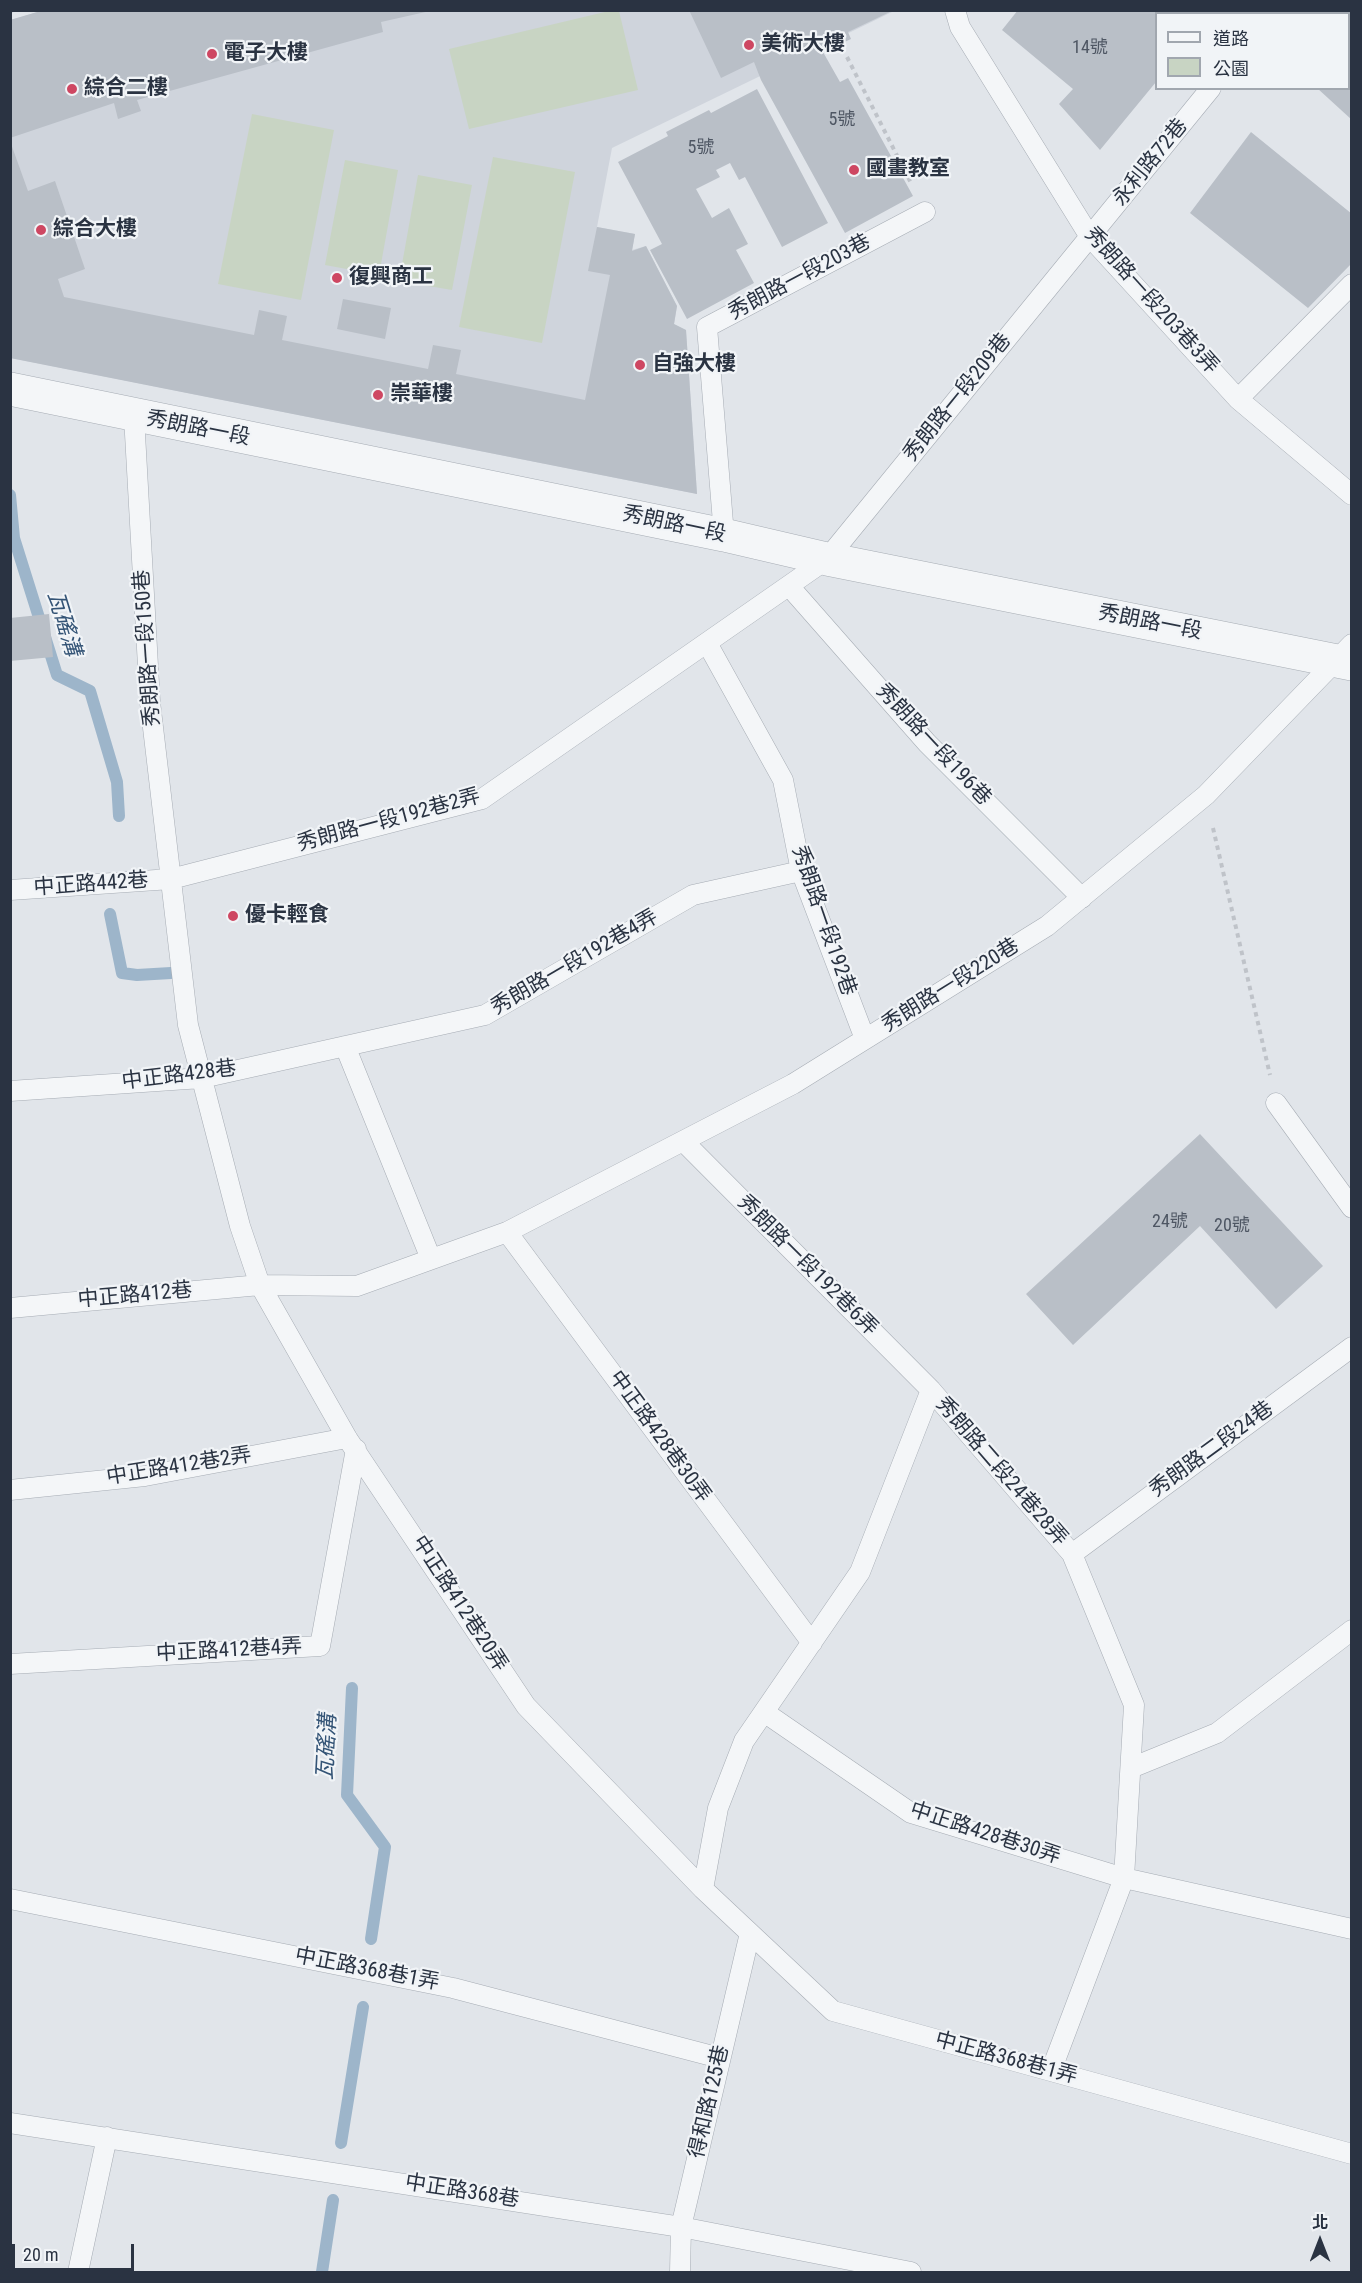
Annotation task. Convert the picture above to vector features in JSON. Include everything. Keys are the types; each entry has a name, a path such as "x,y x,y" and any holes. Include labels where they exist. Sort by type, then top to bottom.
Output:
{"street":[{"name":"秀朗路一段","path":"10,389 724,535 827,560 1347,656"}],"lane":[{"name":"秀朗路一段203巷3弄","path":"955,10 960,27 1090,237 1238,399 1352,495"},
{"name":"永利路72巷","path":"1090,237 1209,90"},
{"name":"秀朗路一段203巷","path":"724,535 707,327 925,212"},
{"name":"秀朗路一段209巷","path":"827,560 1090,237"},
{"path":"1238,399 1352,284"},
{"name":"秀朗路一段150巷","path":"134,416 150,702 188,1024 202,1078"},
{"path":"707,643 827,560"},
{"name":"秀朗路一段196巷","path":"789,586 927,743 1082,898"},
{"name":"秀朗路一段192巷2弄","path":"171,879 482,799 707,643"},
{"name":"秀朗路一段192巷","path":"707,643 783,780 801,871 865,1039"},
{"name":"秀朗路一段220巷","path":"431,1259 507,1232 793,1084 1047,926 1206,795 1347,656"},
{"name":"秀朗路一段192巷4弄","path":"345,1046 485,1015 693,895 801,871"},
{"name":"中正路442巷","path":"10,890 171,879"},
{"path":"345,1046 431,1259"},
{"name":"中正路428巷","path":"10,1091 202,1078 345,1046"},
{"name":"中正路412巷20弄","path":"202,1078 240,1227 260,1285 352,1443 526,1706 703,1889"},
{"path":"1276,1103 1352,1208"},
{"name":"秀朗路一段192巷6弄","path":"683,1141 931,1390"},
{"name":"中正路428巷30弄","path":"507,1232 812,1643"},
{"name":"中正路412巷","path":"10,1308 260,1285 357,1286 431,1259"},
{"name":"秀朗路二段24巷","path":"1072,1554 1352,1347"},
{"path":"703,1889 718,1808 744,1741 860,1572 931,1390"},
{"name":"秀朗路二段24巷28弄","path":"931,1390 1072,1554 1134,1705 1124,1878 1051,2071"},
{"name":"中正路412巷2弄","path":"10,1490 145,1476 352,1443"},
{"name":"中正路412巷4弄","path":"10,1664 320,1646 352,1443"},
{"path":"1131,1768 1217,1733 1352,1630"},
{"name":"中正路428巷30弄","path":"764,1712 911,1813 1124,1878 1352,1929"},
{"name":"中正路368巷1弄","path":"703,1889 833,2011 1352,2154"},
{"name":"中正路368巷1弄","path":"10,1899 453,1988 720,2058"},
{"name":"得和路125巷","path":"680,2272 681,2227 750,1933"},
{"name":"中正路368巷","path":"10,2122 681,2227 911,2272"},
{"path":"78,2272 107,2137"}],"path":[{"path":"847,57 925,212"},
{"path":"1206,795 1276,1103"}],"shaded area":[{"name":"復興商工","path":"44,10 894,11 612,148 597,227 635,234 632,250 646,246 677,306 674,324 686,330 697,494 11,358 11,20"}],"green space":[{"path":"609,11 619,11 638,90 469,129 449,49"},
{"path":"252,114 334,130 301,300 218,284"},
{"path":"493,157 575,172 542,343 459,327"},
{"path":"345,160 398,170 379,275 325,265"},
{"path":"418,175 472,185 452,290 399,281"}],"building":[{"path":"44,10 430,11 381,22 383,32 137,100 141,111 118,119 114,103 10,138 10,20"},
{"path":"689,10 894,10 848,32 851,39 823,52 840,82 848,78 913,196 845,233 761,80 754,62 721,78"},
{"path":"1018,10 1217,10 1216,12 1155,12 1155,83 1100,150 1059,104 1073,89 1002,30"},
{"path":"1352,10 1352,120 1319,90 1350,90 1350,12"},
{"path":"757,89 828,223 782,247 745,177 739,180 730,163 716,170 720,177 696,189 712,218 729,208 748,244 736,250 754,283 687,319 650,250 662,244 618,162 668,136 666,132 709,110 711,113"},
{"path":"1251,132 1352,214 1352,263 1308,308 1190,213"},
{"path":"10,141 28,191 55,181 85,269 58,279 64,297 254,335 259,310 287,316 282,340 428,369 433,345 461,350 456,374 585,400 610,275 588,271 597,227 635,234 632,251 646,246 677,306 674,324 686,330 697,494 10,358"},
{"path":"343,299 391,308 385,339 337,329"},
{"path":"49,614 53,657 10,661 10,618"},
{"path":"1200,1134 1323,1266 1276,1309 1200,1226 1073,1345 1026,1294"}],"waterway":[{"name":"瓦磘溝","path":"10,495 14,538 57,675 90,691 117,782 119,816"},
{"name":"瓦磘溝","path":"110,914 122,973 137,975 171,973"},
{"name":"瓦磘溝","path":"352,1688 347,1795 385,1847 371,1939"},
{"name":"瓦磘溝","path":"341,2143 363,2007"},
{"name":"瓦磘溝","path":"322,2272 333,2200"}],"place":[{"name":"美術大樓","path":"749,45"},
{"name":"電子大樓","path":"212,54"},
{"name":"綜合二樓","path":"72,89"},
{"name":"國畫教室","path":"854,170"},
{"name":"綜合大樓","path":"41,230"},
{"name":"復興商工","path":"337,278"},
{"name":"自強大樓","path":"640,365"},
{"name":"崇華樓","path":"378,395"},
{"name":"優卡輕食","path":"233,916"}]}
